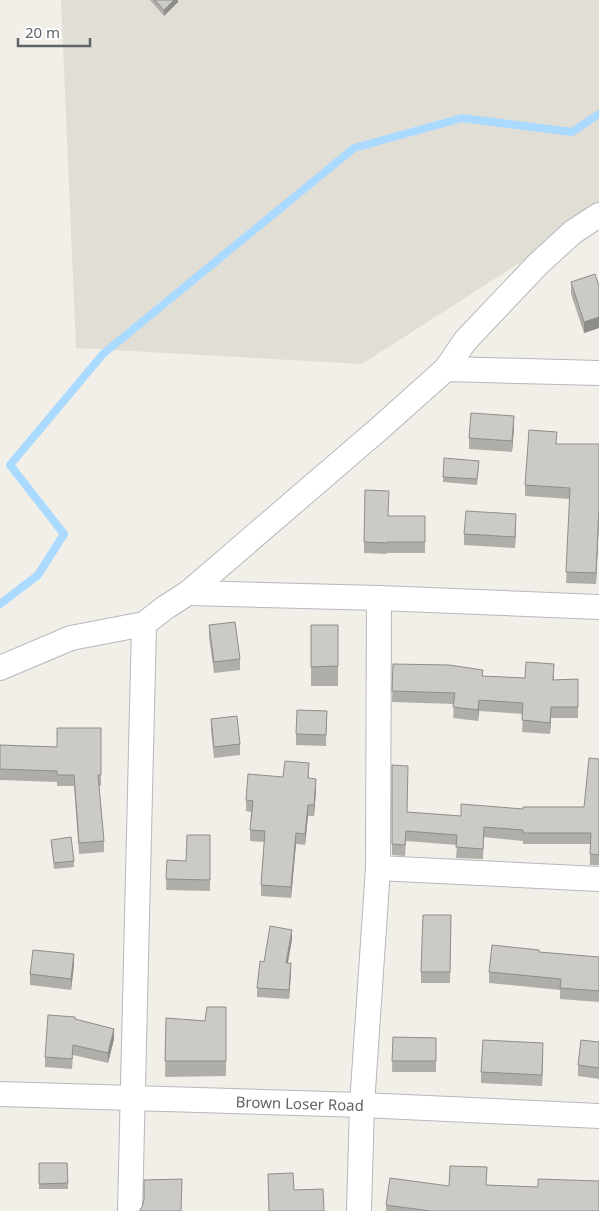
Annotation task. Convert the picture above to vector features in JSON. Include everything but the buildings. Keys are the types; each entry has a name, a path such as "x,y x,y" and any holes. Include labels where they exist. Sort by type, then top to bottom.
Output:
{"street":[{"path":"0,668 71,638 144,624 188,593 446,369 464,341 538,264 573,232 599,215"},
{"path":"446,369 599,373"},
{"path":"188,593 379,598 599,607"},
{"path":"359,1211 362,1105 378,868 379,598"},
{"path":"130,1211 144,624"},
{"path":"378,868 599,879"},
{"name":"Brown Loser Road","path":"0,1094 362,1105 599,1116"}],"shaded area":[{"path":"61,0 599,0 599,212 362,364 76,348"}],"waterway":[{"path":"0,604 38,575 64,534 10,465 103,354 354,148 462,118 572,132 599,114"}]}
